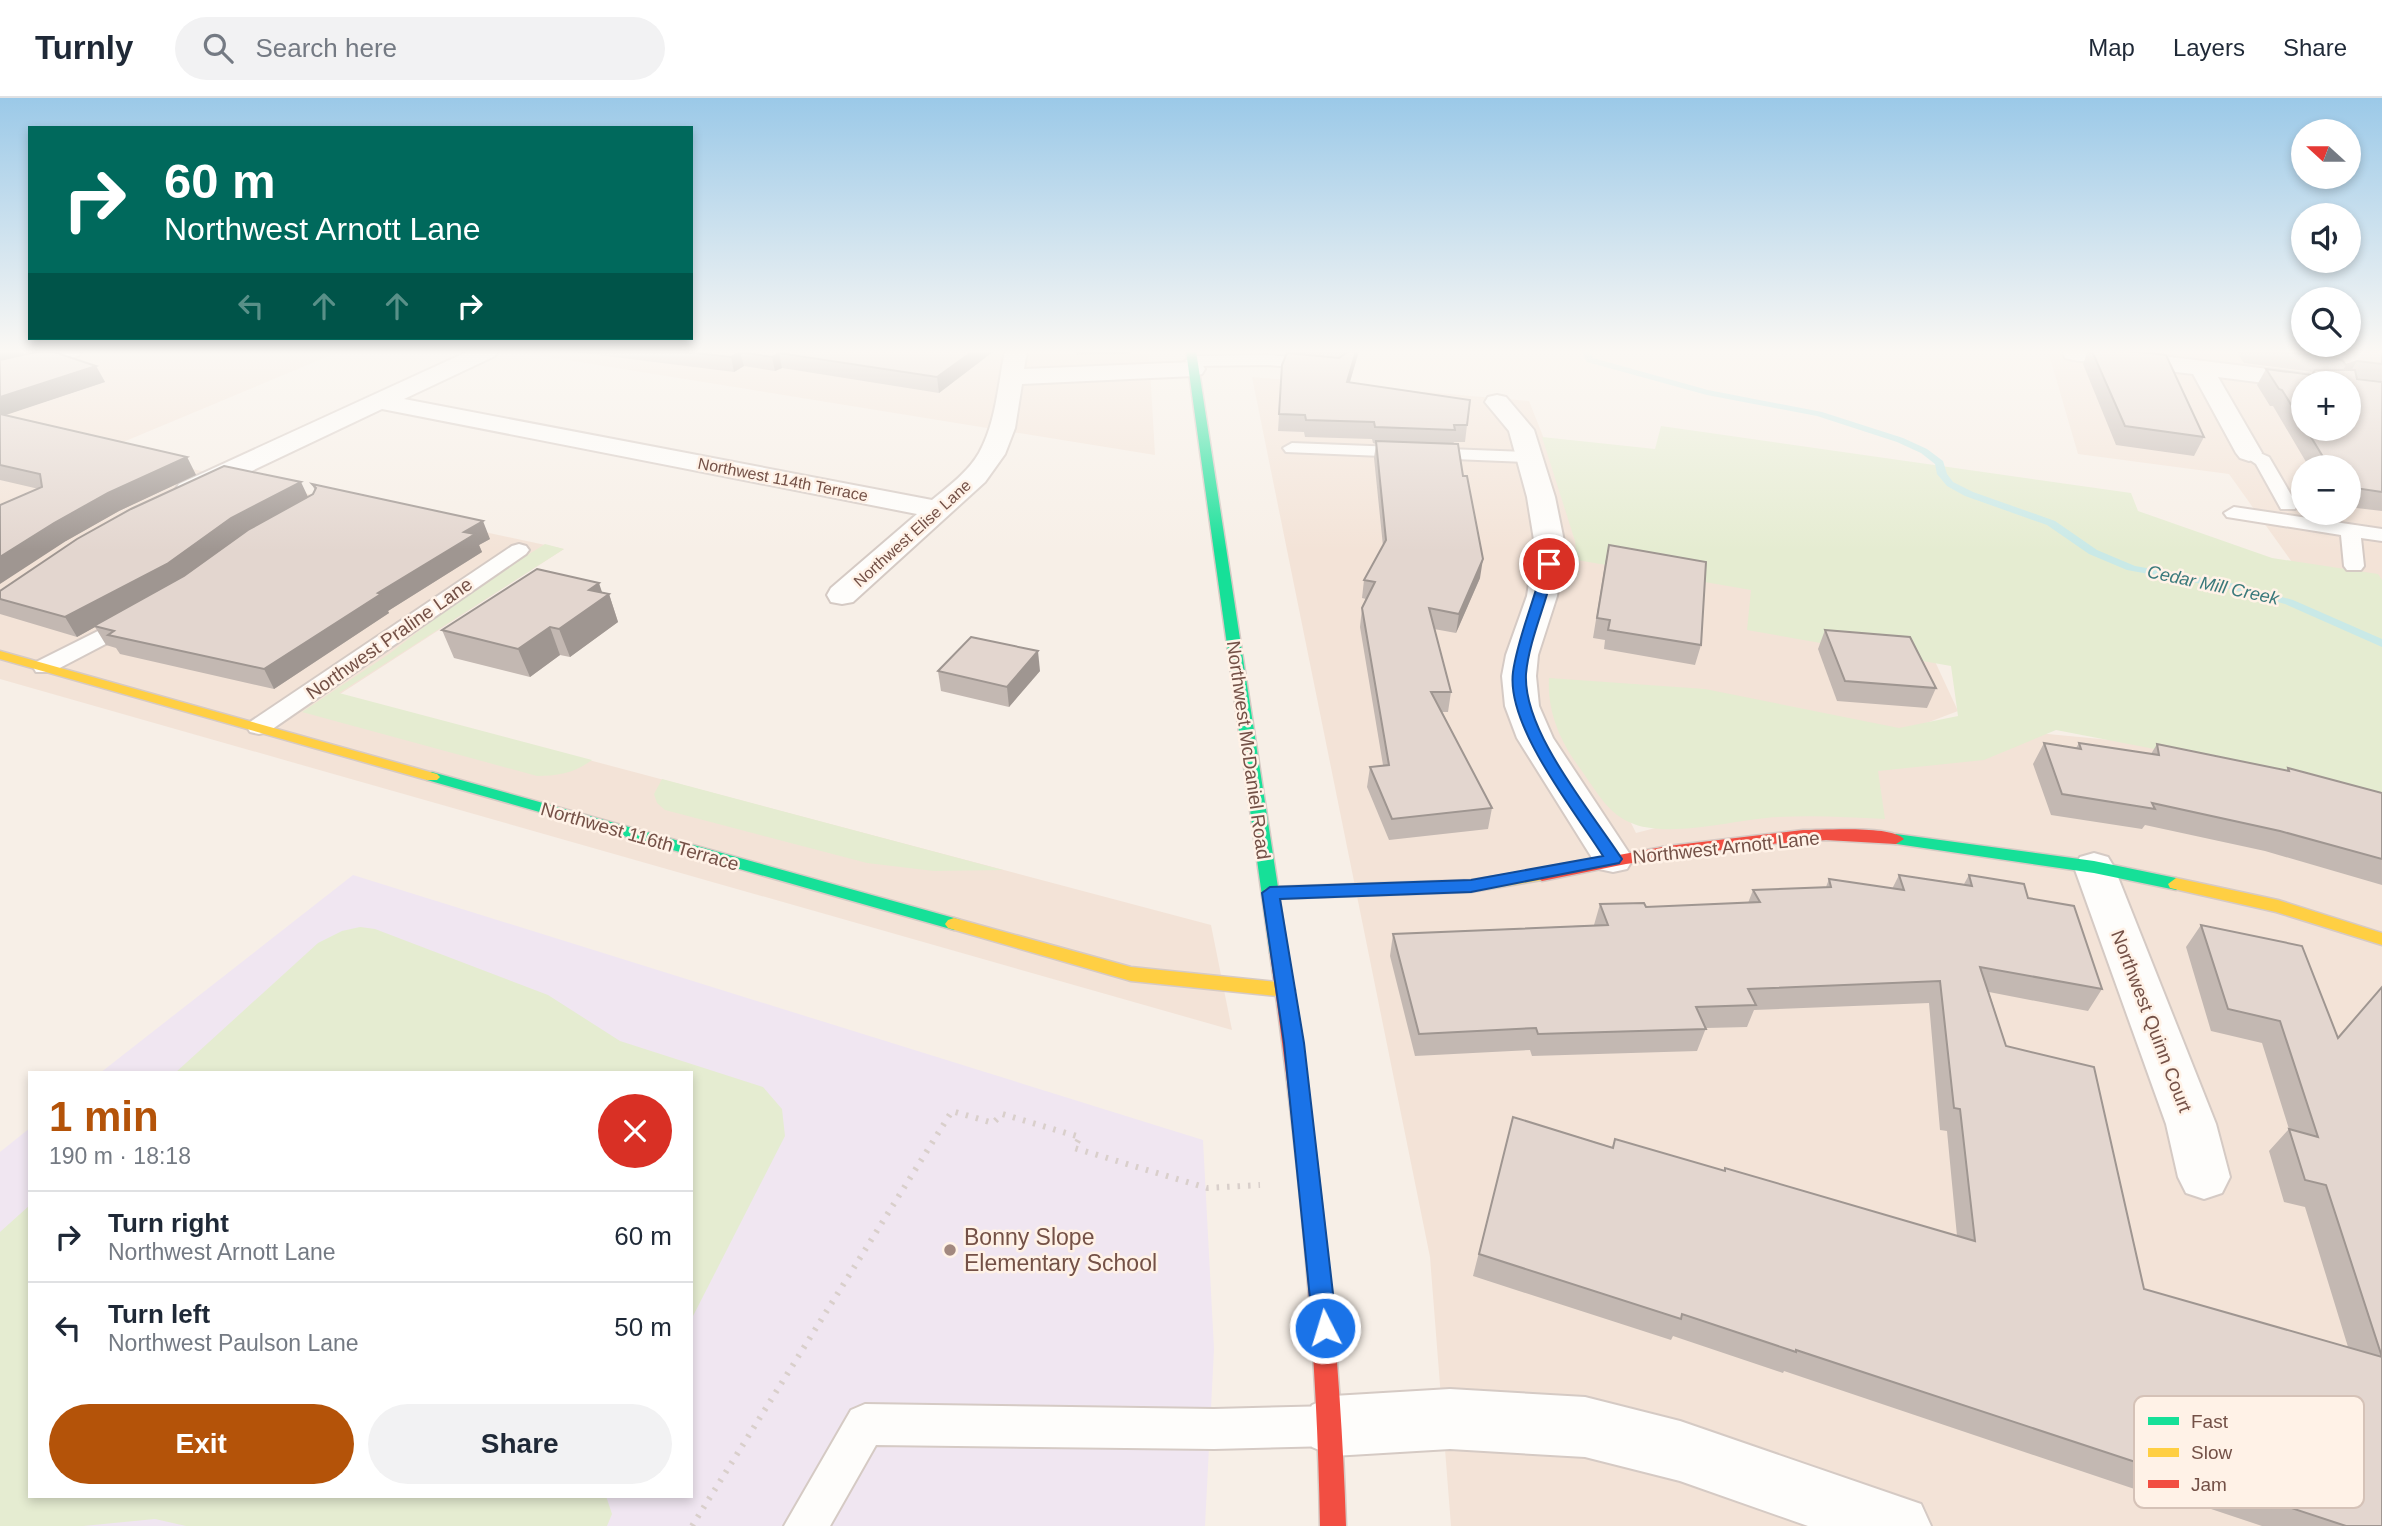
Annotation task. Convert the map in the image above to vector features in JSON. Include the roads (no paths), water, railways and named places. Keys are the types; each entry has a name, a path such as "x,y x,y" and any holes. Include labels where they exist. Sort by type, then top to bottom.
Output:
{"street":[{"path":"166,501 344,418"},
{"name":"Northwest 114th Terrace","path":"464,418 939,510"},
{"name":"Northwest Elise Lane","path":"842,596 976,476 992,454 1004,418"},
{"name":"Northwest McDaniel Road","path":"1201,418 1286,990 1310,1182 1333,1426 1333,1526"},
{"path":"1510,418 1521,430 1541,498 1550,547 1542,596 1522,655 1519,676 1522,706 1535,738 1614,859"},
{"path":"2229,418 2249,453"},
{"name":"Northwest 116th Terrace","path":"0,654 1131,974 1286,990"},
{"name":"Northwest Arnott Lane","path":"1270,893 1471,886 1614,859 1775,837 1871,835 2094,867 2278,906 2382,939"},
{"name":"Northwest Quinn Court","path":"2094,867 2191,1125 2204,1177"},
{"path":"1333,1426 1450,1419 1585,1427 1680,1451 1899,1526"}],"lane":[{"path":"1292,448 1529,457"},
{"path":"2249,453 2263,461 2288,505"},
{"path":"2234,513 2382,534"},
{"path":"2350,530 2354,566"},
{"name":"Northwest Praline Lane","path":"259,727 371,653 469,581 519,550"},
{"path":"44,667 147,612"},
{"path":"806,1526 865,1424 1214,1429 1333,1426"}],"waterway":[{"name":"Cedar Mill Creek","path":"1830,418 1900,440 1924,451 1940,463 1942,474 1950,484 1969,494 2051,523 2093,552 2131,568 2231,586 2289,602 2382,643"}],"place":[{"name":"Bonny Slope Elementary School","path":"950,1250"}]}
